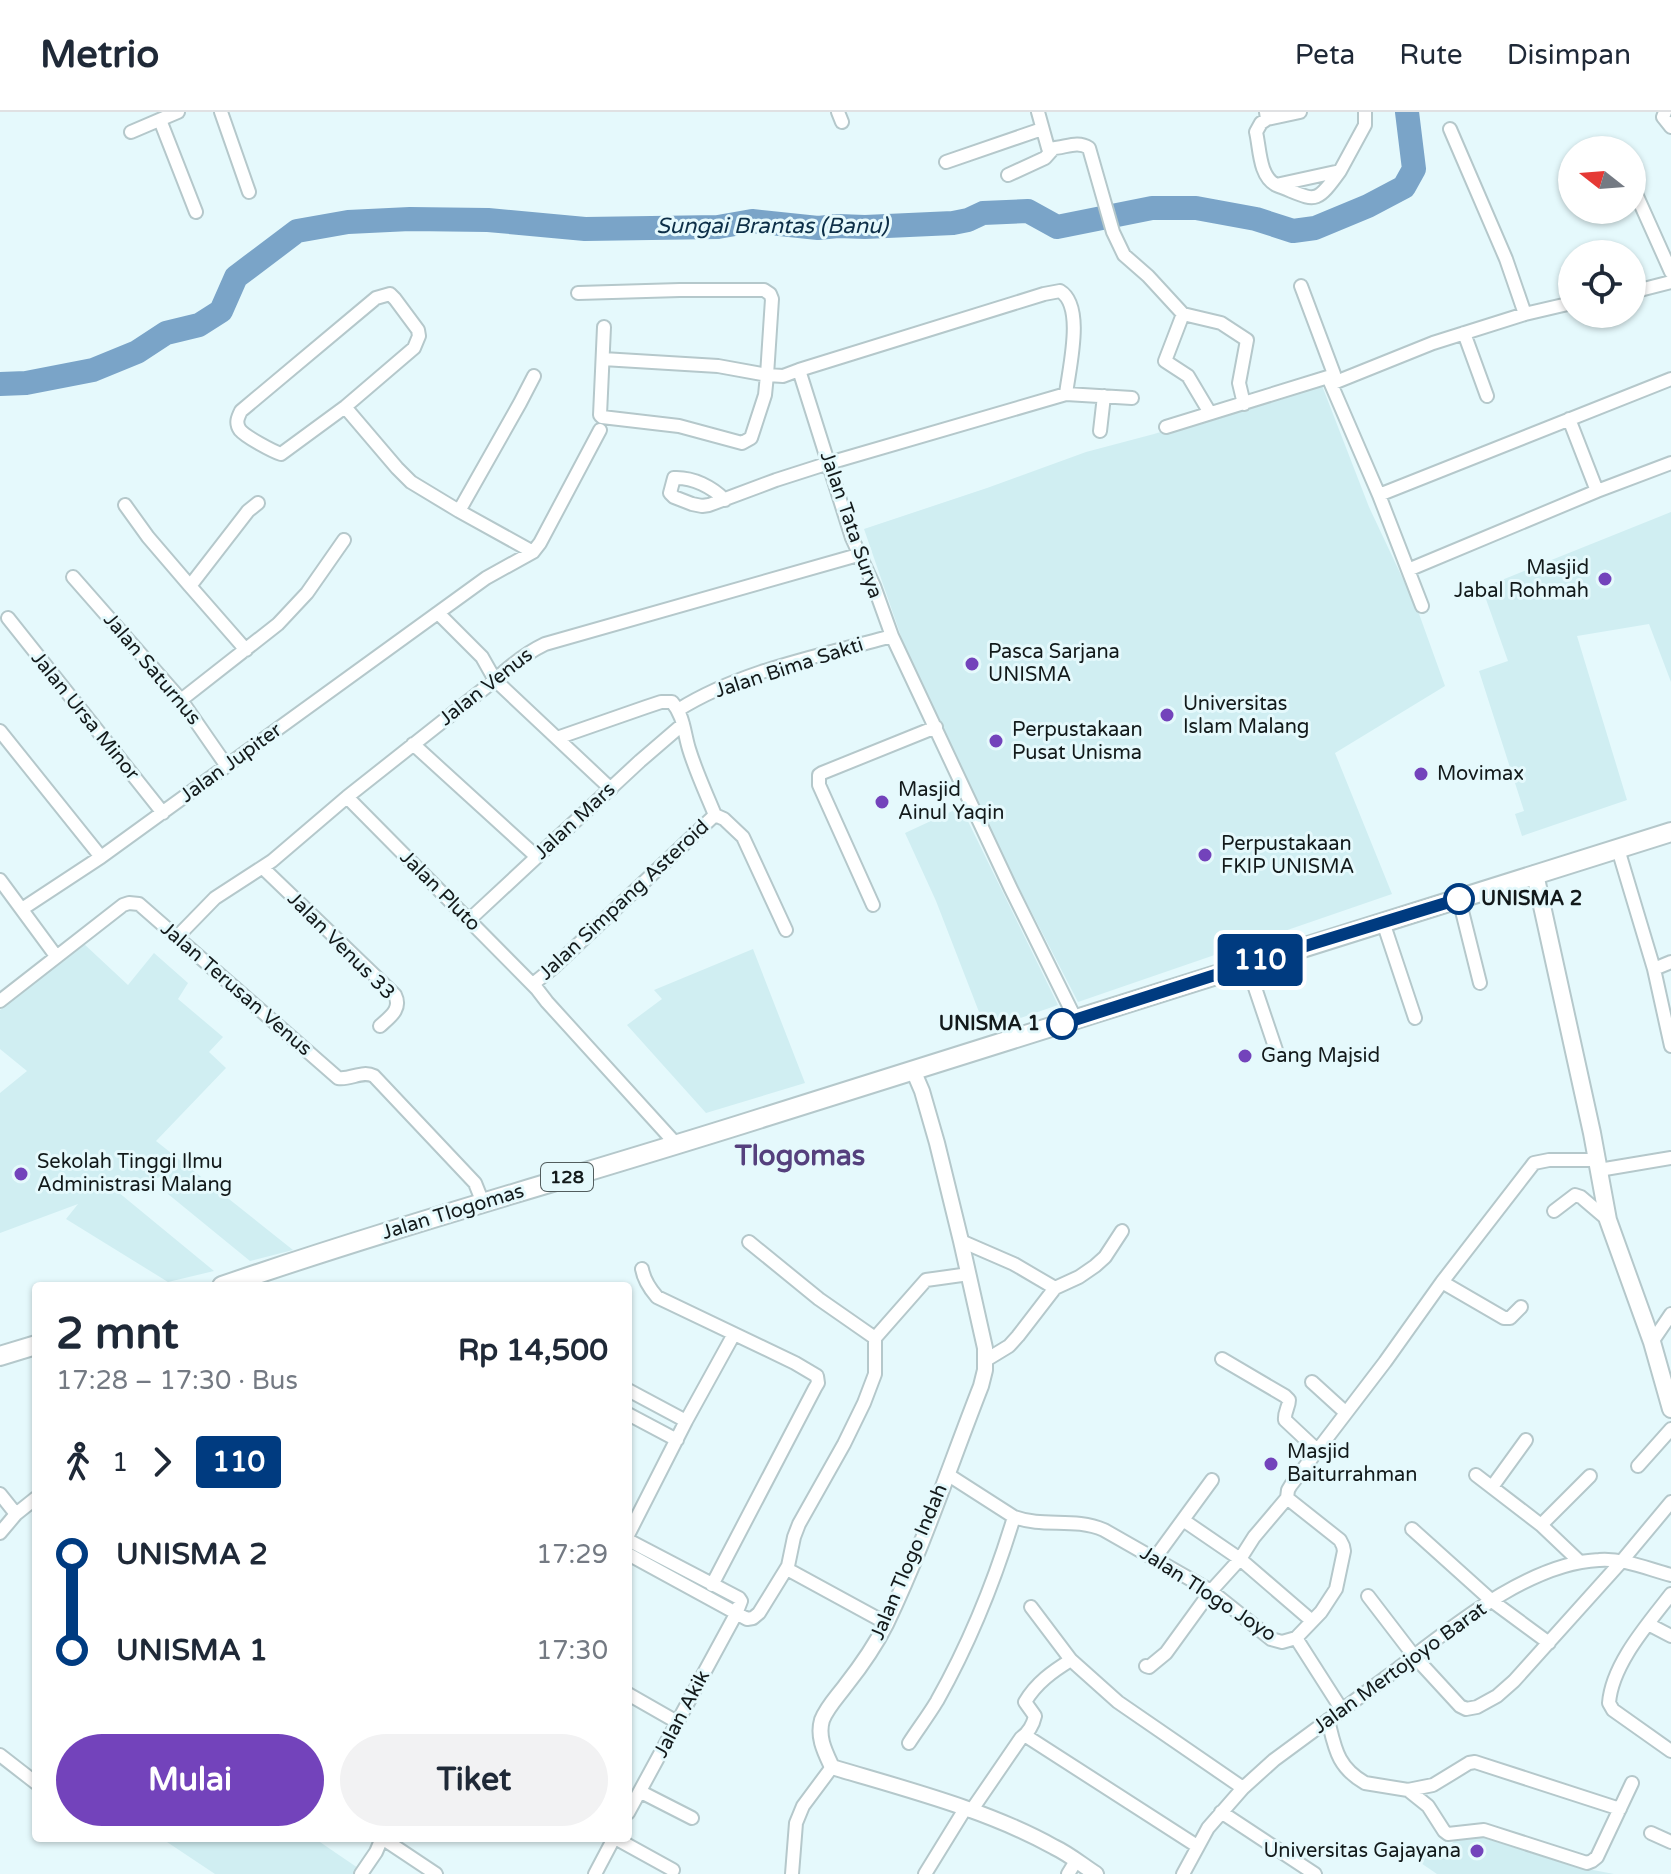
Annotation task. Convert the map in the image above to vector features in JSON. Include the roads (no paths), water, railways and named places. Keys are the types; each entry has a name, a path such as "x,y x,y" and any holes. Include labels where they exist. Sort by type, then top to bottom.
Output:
{"main road":[{"name":"128","path":"913,1070 1671,832"},
{"path":"1535,874 1608,1220 1652,1342 1671,1409"},
{"name":"Jalan Tlogomas","path":"234,1282 913,1070"},
{"path":"0,1356 32,1346"}],"street":[{"path":"131,132 178,112"},
{"path":"221,112 249,192"},
{"path":"1038,112 1048,148 1087,145 1113,232 1124,255 1183,314 1221,323 1247,340 1239,383 1244,404"},
{"path":"1300,112 1266,115 1256,132 1269,181 1317,198 1340,171 1365,125 1365,112"},
{"path":"1665,112 1663,117 1671,127"},
{"path":"160,120 196,212"},
{"path":"946,162 1042,129"},
{"path":"1450,129 1506,259 1525,314"},
{"path":"1008,175 1045,158 1053,149"},
{"path":"1276,185 1340,171"},
{"path":"1646,216 1671,272"},
{"path":"1646,288 1671,282"},
{"path":"1301,286 1334,374 1329,380"},
{"path":"578,293 764,290 770,294 765,395 751,438 742,443 679,426 602,417 604,327"},
{"path":"603,359 718,366 783,376 1060,291 1071,301 1073,310 1074,331 1066,394"},
{"path":"390,294 418,330 418,342 345,407 281,454 240,430 237,423 241,411 344,323 376,298 390,294"},
{"path":"1166,427 1329,380 1464,333 1558,306"},
{"path":"1183,314 1165,361 1188,376 1210,413"},
{"path":"1464,333 1487,396"},
{"name":"Jalan Tata Surya","path":"799,370 858,555 874,586 892,636 1076,1020"},
{"path":"459,511 534,376"},
{"path":"1379,495 1671,379"},
{"path":"1329,380 1379,495 1422,606"},
{"path":"725,500 829,463 1066,394 1132,398"},
{"path":"1100,431 1104,396"},
{"path":"345,407 411,482 533,552 600,430"},
{"path":"1569,419 1597,491"},
{"path":"1408,570 1671,463"},
{"path":"190,586 248,511 258,503"},
{"path":"125,505 148,537 246,650"},
{"path":"181,700 278,624 307,593 344,540"},
{"name":"Jalan Jupiter","path":"22,909 163,813 486,578 533,552"},
{"name":"Jalan Venus","path":"177,937 215,898 263,868 523,655 545,644 858,555"},
{"name":"Jalan Saturnus","path":"73,577 181,700 226,765"},
{"path":"438,613 482,657 495,680 611,789"},
{"name":"Jalan Ursa Minor","path":"8,618 163,813"},
{"name":"Jalan Bima Sakti","path":"678,710 740,680 892,636"},
{"path":"557,738 661,702 672,702 678,710 688,749 715,815 724,819 743,837 786,930"},
{"name":"Jalan Mars","path":"469,920 683,724"},
{"path":"873,905 819,785 819,775 936,727"},
{"path":"0,731 101,857"},
{"path":"413,744 537,857"},
{"name":"Jalan Pluto","path":"347,797 533,984 677,1145"},
{"name":"Jalan Simpang Asteroid","path":"533,984 715,815"},
{"path":"1618,849 1654,969 1671,1046"},
{"name":"Jalan Venus 33","path":"263,868 395,995 397,1007 380,1026"},
{"path":"0,880 56,956 0,1001"},
{"path":"1459,899 1480,983"},
{"name":"Jalan Terusan Venus","path":"56,956 123,905 135,903 338,1078 370,1074 475,1183 483,1203"},
{"path":"1383,922 1415,1018"},
{"path":"1654,969 1671,962"},
{"path":"1247,964 1276,1050"},
{"name":"Jalan Tlogo Indah","path":"832,1767 820,1733 823,1720 829,1707 872,1650 886,1623 924,1536 981,1386 986,1360 948,1188 922,1091 913,1070"},
{"path":"1146,1666 1166,1653 1211,1591 1240,1559 1287,1498 1291,1485 1345,1412 1534,1163 1595,1151 1671,1158"},
{"path":"1554,1211 1577,1195 1608,1220"},
{"path":"986,1360 1009,1346 1055,1288 1079,1277 1105,1257 1122,1231"},
{"path":"961,1241 1014,1264 1055,1288"},
{"path":"749,1242 819,1299 875,1338"},
{"path":"642,1269 657,1297 795,1363 818,1379 712,1585"},
{"path":"632,1556 747,1619 759,1613 787,1569 799,1524 864,1403 875,1374 875,1338 926,1280 969,1274"},
{"path":"1442,1282 1504,1318 1510,1318 1521,1307"},
{"path":"1652,1342 1671,1314"},
{"path":"632,1529 734,1334"},
{"path":"1222,1359 1285,1396 1289,1405 1285,1420 1317,1450"},
{"path":"1312,1382 1345,1412"},
{"path":"632,1392 686,1421"},
{"path":"632,1416 677,1440"},
{"path":"1638,1466 1671,1429"},
{"path":"1492,1487 1526,1440"},
{"name":"Jalan Tlogo Joyo","path":"947,1474 1025,1521 1094,1526 1211,1591 1271,1639 1282,1642 1296,1638"},
{"path":"1476,1475 1541,1525 1580,1562"},
{"path":"1541,1525 1590,1476"},
{"path":"1155,1558 1212,1480"},
{"path":"0,1494 16,1514"},
{"path":"1287,1498 1340,1540 1343,1546 1336,1589 1321,1612 1296,1638 1342,1710"},
{"path":"0,1533 32,1501"},
{"path":"1368,1596 1414,1656 1460,1706 1471,1709 1508,1688 1671,1502"},
{"path":"909,1743 936,1702 972,1629 1014,1517"},
{"path":"1183,1520 1240,1559 1312,1621"},
{"path":"1412,1529 1492,1601 1549,1643"},
{"path":"632,1539 739,1598 741,1601 736,1614"},
{"name":"Jalan Mertojoyo Barat","path":"1183,1874 1208,1828 1243,1788 1274,1760 1492,1601 1550,1570 1580,1562 1602,1559 1671,1575"},
{"path":"787,1569 886,1623"},
{"path":"1671,1594 1629,1651 1614,1679 1609,1703 1613,1710 1671,1751"},
{"path":"1031,1607 1071,1660 1118,1702 1243,1788"},
{"name":"Jalan Akik","path":"632,1807 736,1614"},
{"path":"1648,1624 1671,1636"},
{"path":"925,1874 968,1810 1021,1738 1026,1736 1035,1716 1025,1702 1047,1676 1071,1660"},
{"path":"632,1696 677,1722"},
{"path":"1328,1720 1337,1757 1365,1783 1408,1790 1433,1785 1475,1762 1620,1809"},
{"path":"1026,1736 1197,1846"},
{"path":"0,1755 32,1780"},
{"path":"792,1874 796,1823 803,1806 832,1767 968,1810 1031,1835 1056,1848 1072,1868 1096,1874"},
{"path":"1408,1790 1428,1806 1448,1834 1484,1830 1587,1863 1597,1857 1632,1783"},
{"path":"1428,1806 1433,1785"},
{"path":"641,1792 692,1818"},
{"path":"1221,1812 1315,1874"},
{"path":"1651,1833 1671,1842"},
{"path":"361,1874 381,1842"},
{"path":"388,1842 436,1874"},
{"path":"595,1874 613,1842"},
{"path":"622,1842 673,1870"}],"waterway":[{"name":"Sungai Brantas (Banu)","path":"0,384 26,383 93,370 137,352 166,333 199,325 221,311 236,277 297,231 348,222 488,220 585,229 718,227 752,221 818,228 953,223 983,213 1028,211 1057,227 1152,208 1196,208 1256,219 1293,231 1315,228 1404,187 1414,169 1407,112"}],"place":[{"name":"Masjid Jabal Rohmah","path":"1605,579"},
{"name":"Pasca Sarjana UNISMA","path":"972,664"},
{"name":"Universitas Islam Malang","path":"1167,715"},
{"name":"Perpustakaan Pusat Unisma","path":"996,741"},
{"name":"Movimax","path":"1421,774"},
{"name":"Masjid Ainul Yaqin","path":"882,802"},
{"name":"Perpustakaan FKIP UNISMA","path":"1205,855"},
{"name":"UNISMA 2","path":"1459,899"},
{"name":"UNISMA 1","path":"1062,1024"},
{"name":"Gang Majsid","path":"1245,1056"},
{"name":"Sekolah Tinggi Ilmu Administrasi Malang","path":"21,1174"},
{"name":"Masjid Baiturrahman","path":"1271,1464"},
{"name":"Universitas Gajayana","path":"1477,1851"}],"district":[{"name":"Tlogomas","path":"800,1156"}]}
